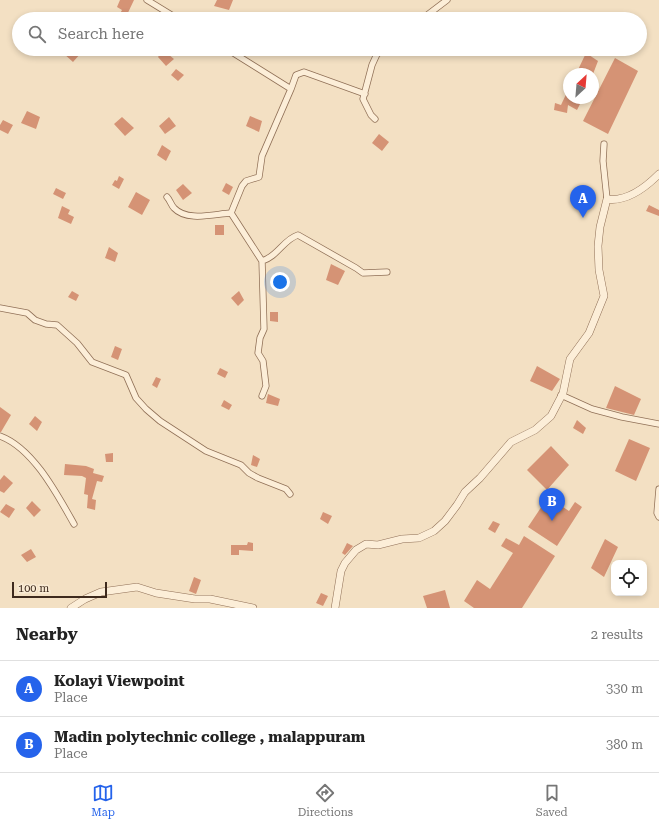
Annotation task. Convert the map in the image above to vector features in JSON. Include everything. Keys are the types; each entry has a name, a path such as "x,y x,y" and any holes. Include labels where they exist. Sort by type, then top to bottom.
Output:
{"street":[{"path":"147,0 167,12"},
{"path":"431,12 447,0"},
{"path":"238,56 291,89"},
{"path":"375,119 371,115 364,99 372,65 376,56"},
{"path":"231,213 242,186 246,181 259,177 262,156 296,75 304,72 365,94"},
{"path":"335,608 341,571 345,563 356,550 366,544 378,545 402,539 419,538 434,531 445,521 465,492 480,478 511,442 535,430 550,416 561,395 563,394 570,359 589,332 604,296 598,246 600,227 607,199 603,161 604,144"},
{"path":"607,199 615,200 640,190 659,174"},
{"path":"168,197 174,208 193,217 231,213"},
{"path":"231,213 262,261 264,329 260,338 258,353 263,361 266,386 262,396"},
{"path":"262,261 269,259 298,235 356,268 363,274 387,272"},
{"path":"0,308 27,313 35,320 46,324 57,325 77,343 92,362 126,375 136,398 160,421 206,451 241,466 258,478 286,489 290,494"},
{"path":"561,395 592,409 622,417 659,424"},
{"path":"0,436 18,445 38,467 48,480 74,524"},
{"path":"659,489 657,514 659,517"},
{"path":"71,608 85,599 101,592 137,587 156,593 195,599 210,599 253,608"}],"building":[{"path":"120,0 134,0 128,12 121,12 122,10 117,7"},
{"path":"217,0 233,0 229,10 214,6"},
{"path":"66,56 78,56 73,62"},
{"path":"170,56 174,59 166,66 158,57"},
{"path":"585,56 590,56 598,61 595,68 579,68"},
{"path":"615,58 638,71 608,134 583,121 592,104 599,104 599,90"},
{"path":"176,69 184,75 178,81 171,75"},
{"path":"563,101 563,104 580,104 577,110 568,105 567,113 554,110 555,103 561,105"},
{"path":"27,111 40,117 36,129 21,123"},
{"path":"250,116 262,121 259,132 246,126"},
{"path":"122,117 134,128 125,136 114,124"},
{"path":"169,117 176,126 165,134 159,126"},
{"path":"3,120 13,125 8,134 0,130 0,125"},
{"path":"379,134 389,142 382,151 372,143"},
{"path":"162,145 171,151 166,161 157,155"},
{"path":"119,176 124,179 119,189 112,185 115,180 117,181"},
{"path":"226,183 233,187 229,195 222,191"},
{"path":"183,184 192,193 183,200 176,190"},
{"path":"56,188 66,193 63,199 53,194"},
{"path":"136,192 150,200 142,215 128,207"},
{"path":"649,205 659,210 659,216 646,211"},
{"path":"62,206 70,210 68,214 74,217 71,224 58,218"},
{"path":"215,225 224,225 224,235 215,235"},
{"path":"109,247 118,253 115,262 105,258"},
{"path":"331,264 345,271 338,285 326,280"},
{"path":"72,291 79,295 76,301 68,297"},
{"path":"239,291 244,300 238,306 231,298"},
{"path":"270,312 278,312 278,322 270,321"},
{"path":"115,346 122,349 118,360 111,357"},
{"path":"537,366 560,379 552,391 530,381"},
{"path":"220,368 228,372 225,378 217,374"},
{"path":"156,377 161,379 157,388 152,385"},
{"path":"615,386 641,399 634,415 606,408"},
{"path":"268,394 280,399 278,406 266,403"},
{"path":"224,400 232,405 229,410 221,406"},
{"path":"0,407 11,415 1,432 0,432"},
{"path":"35,416 42,422 37,431 29,424"},
{"path":"577,420 586,428 583,434 573,428"},
{"path":"629,439 650,448 636,481 615,471"},
{"path":"551,446 569,465 547,490 527,470"},
{"path":"113,453 113,462 106,462 105,454"},
{"path":"253,455 260,459 257,467 251,465"},
{"path":"65,464 86,466 94,469 93,473 104,476 102,482 97,481 92,499 96,500 95,510 87,508 88,495 84,494 86,478 82,476 64,475"},
{"path":"4,475 13,483 4,493 0,491 0,480"},
{"path":"548,497 569,511 575,502 582,507 557,546 528,527"},
{"path":"32,501 41,510 34,517 26,508"},
{"path":"6,504 15,509 9,518 0,512"},
{"path":"323,512 332,516 328,524 320,519"},
{"path":"493,521 500,524 495,533 488,529"},
{"path":"524,536 555,556 522,608 474,608 464,601 477,580 490,589 513,553 501,546 506,538 519,545"},
{"path":"605,539 618,547 604,577 591,568"},
{"path":"248,542 253,543 253,551 239,550 239,555 231,555 231,545 247,545"},
{"path":"347,543 353,546 345,555 342,553"},
{"path":"31,549 36,557 27,562 21,555"},
{"path":"194,577 201,580 196,594 189,591"},
{"path":"445,590 450,608 427,608 423,596"},
{"path":"321,593 328,596 323,606 316,603"}],"place":[{"name":"Kolayi Viewpoint","path":"583,218"},
{"name":"Madin polytechnic college , malappuram","path":"552,521"}]}
